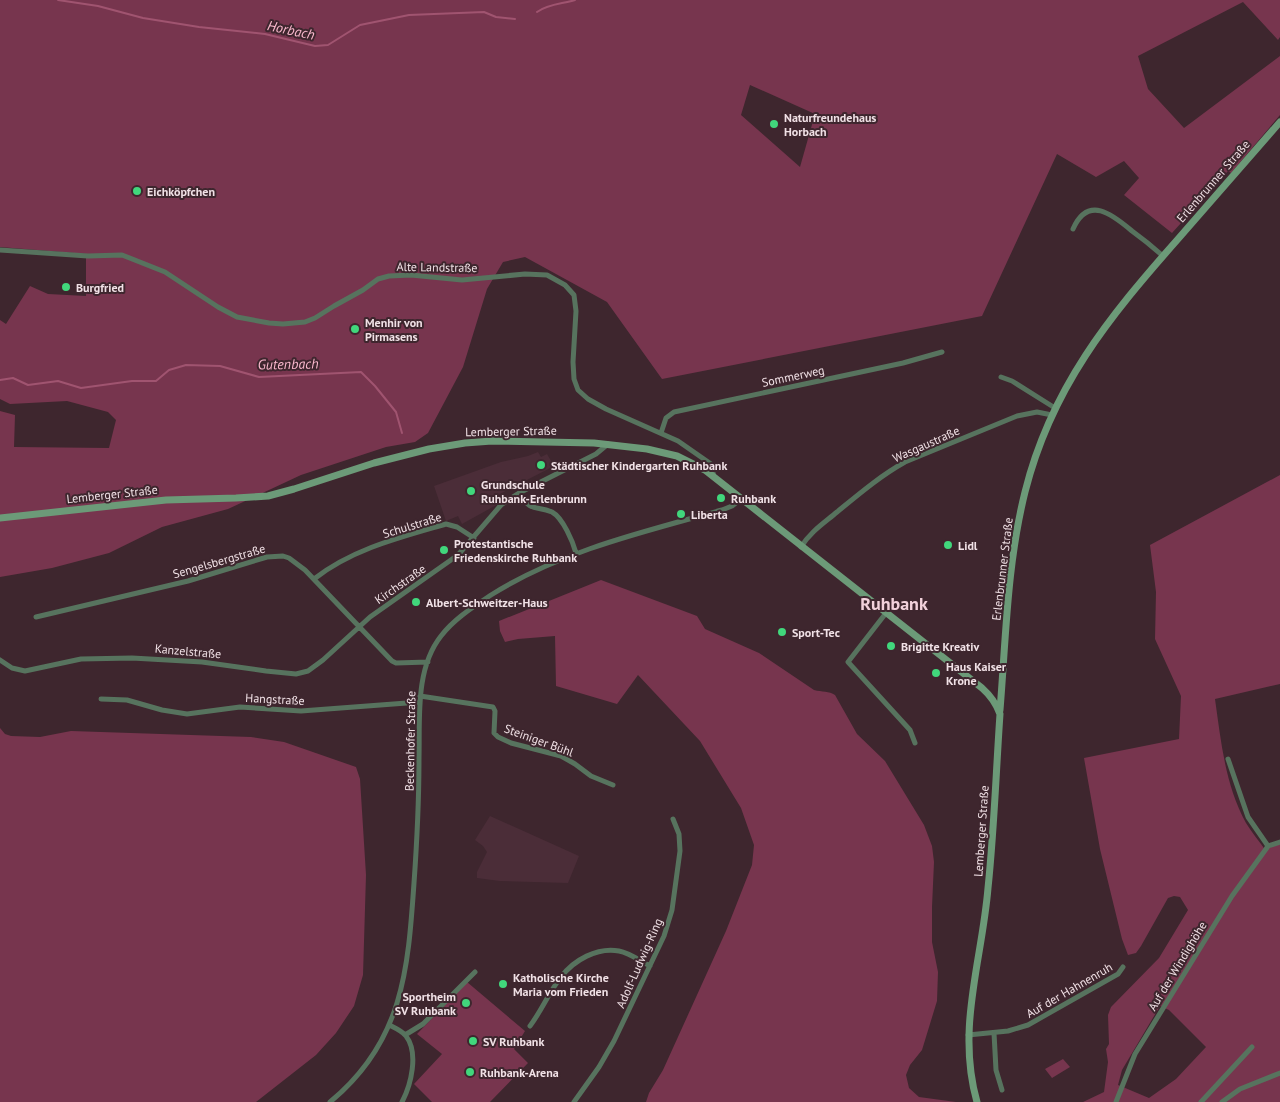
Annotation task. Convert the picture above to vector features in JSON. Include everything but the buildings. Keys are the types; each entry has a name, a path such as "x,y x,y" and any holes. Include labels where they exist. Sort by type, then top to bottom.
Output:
{"main road":[{"name":"Erlenbrunner Straße","path":"1000,714 1010,579 1017,527 1033,465 1054,411 1080,362 1100,333 1163,256 1280,122"},
{"name":"Lemberger Straße","path":"0,518 166,500 268,496 294,490 394,458 465,443 522,440 608,444 665,453 688,461 714,477 992,697 1000,714 988,890 969,1010 970,1070 977,1102"},
{"path":"992,697 1002,686"}],"street":[{"path":"1073,229 1084,213 1096,210 1106,212 1163,256"},
{"name":"Alte Landstraße","path":"0,250 88,256 115,255 131,258 165,272 218,307 237,317 282,324 305,322 315,318 378,280 389,276 410,275 462,280 526,274 547,275 566,285 574,295 576,311 573,362 574,379 578,390 595,403 678,441 708,461 713,468 714,477"},
{"name":"Sommerweg","path":"661,433 666,418 674,412 896,365 942,352"},
{"path":"1002,378 1012,381 1054,411"},
{"name":"Wasgaustraße","path":"801,547 809,535 888,472 905,462 1017,416 1054,411"},
{"path":"474,538 497,509 519,493 596,454 608,444"},
{"path":"519,493 529,505 556,515 565,528 576,553"},
{"name":"Beckenhofer Straße","path":"389,1025 402,983 409,944 419,803 420,699 422,682 428,662 440,637 458,618 470,609 517,580 559,560 576,553 722,510 732,506 741,499"},
{"name":"Schulstraße","path":"314,579 366,549 446,524 457,526 474,538"},
{"name":"Kirchstraße","path":"360,626 458,555 474,538"},
{"name":"Sengelsbergstraße","path":"36,617 169,586 272,556 283,556 289,558 314,579 394,662 428,662"},
{"path":"886,613 848,662 910,730 915,743"},
{"name":"Kanzelstraße","path":"0,660 12,668 25,671 81,659 132,658 172,659 266,671 303,673 314,668 360,626"},
{"name":"Hangstraße","path":"101,699 127,700 162,710 188,714 240,707 302,712 420,699"},
{"name":"Steiniger Bühl","path":"420,699 491,706 495,711 495,734 512,742 561,756 576,764 591,776 613,785"},
{"path":"1228,759 1238,793 1248,817 1268,846 1280,842"},
{"name":"Adolf-Ludwig-Ring","path":"574,1102 603,1060 650,966 670,918 680,842 673,819"},
{"name":"Auf der Windighöhe","path":"1116,1102 1135,1054 1176,990 1222,911 1268,846"},
{"path":"530,1026 565,972 578,961 593,953 607,950 620,951 650,966"},
{"name":"Auf der Hahnenruh","path":"968,1035 1020,1028 1039,1020 1118,974 1123,967"},
{"path":"405,1035 423,1024 475,972"},
{"path":"330,1102 350,1083 373,1055 389,1025 405,1035 410,1049 412,1068 409,1087 402,1102"},
{"path":"994,1033 995,1065 1002,1090"},
{"path":"1201,1102 1252,1047"},
{"path":"1222,1102 1240,1089 1280,1073"}],"shaded area":[{"path":"0,0 1280,0 1280,37 1278,40 1243,2 1138,56 1148,89 1184,128 1280,56 1280,115 1231,173 1228,171 1172,233 1124,195 1139,178 1124,161 1096,177 1057,154 982,316 662,379 607,302 525,257 503,262 487,289 463,367 428,433 415,442 386,447 301,475 228,509 162,527 109,553 52,568 0,577 0,411 15,415 14,447 109,448 116,420 108,412 67,401 10,404 0,399 0,320 6,324 30,286 48,294 86,296 86,254 0,247","holes":["750,85 815,114 800,167 741,115"]},
{"name":"Grundschule Ruhbank-Erlenbrunn","path":"538,452 541,457 547,454 554,466 496,496 500,503 462,524 458,516 446,521 434,486 501,462"},
{"path":"1280,475 1280,684 1215,699 1225,762 1233,794 1239,808 1248,827 1266,851 1270,847 1280,844 1280,1102 1083,1102 1104,1092 1108,1062 1106,1049 1109,1044 1108,1015 1111,1007 1159,958 1188,910 1180,897 1168,898 1141,946 1136,953 1128,955 1122,939 1100,849 1084,758 1179,739 1181,696 1155,639 1156,592 1150,545","holes":["1160,1006 1169,1010 1206,1047 1176,1079 1149,1098 1118,1085 1122,1070"]},
{"path":"601,580 697,616 705,629 759,653 814,690 835,695 857,734 885,761 924,825 932,846 934,862 932,942 938,972 937,1001 922,1050 910,1065 906,1075 909,1088 919,1097 956,1102 646,1102 649,1093 663,1070 726,931 752,865 754,845 741,808 700,741 638,675 617,704 556,686 555,636 505,642 500,631 499,621"},
{"path":"0,728 5,734 11,736 40,737 71,731 251,737 284,742 356,767 360,779 366,875 363,975 354,1006 336,1033 316,1055 256,1102 0,1102"},
{"path":"490,816 579,856 568,883 500,881 477,878 477,872 487,852 475,840"},
{"name":"SV Ruhbank","path":"467,982 525,1031 514,1049 528,1063 490,1102 432,1102 414,1084 442,1054 417,1034"},
{"path":"1063,1059 1070,1067 1052,1078 1045,1069"}],"waterway":[{"name":"Horbach","path":"58,0 98,6 143,18 199,27 265,34 315,46 328,45 360,25 409,15 484,12 496,17 515,19"},
{"name":"Horbach","path":"537,12 550,6 575,0"},
{"name":"Gutenbach","path":"0,380 13,378 28,385 58,381 81,388 132,381 156,381 169,370 186,365 220,366 259,377 361,372 396,412 402,433"}],"place":[{"name":"Naturfreundehaus Horbach","path":"774,124"},
{"name":"Eichköpfchen","path":"137,191"},
{"name":"Burgfried","path":"66,287"},
{"name":"Menhir von Pirmasens","path":"355,329"},
{"name":"Städtischer Kindergarten Ruhbank","path":"541,465"},
{"name":"Grundschule Ruhbank-Erlenbrunn","path":"471,491"},
{"name":"Ruhbank","path":"721,498"},
{"name":"Liberta","path":"681,514"},
{"name":"Lidl","path":"948,545"},
{"name":"Protestantische Friedenskirche Ruhbank","path":"444,550"},
{"name":"Albert-Schweitzer-Haus","path":"416,602"},
{"name":"Sport-Tec","path":"782,632"},
{"name":"Brigitte Kreativ","path":"891,646"},
{"name":"Haus Kaiser Krone","path":"936,673"},
{"name":"Katholische Kirche Maria vom Frieden","path":"503,984"},
{"name":"Sportheim SV Ruhbank","path":"466,1003"},
{"name":"SV Ruhbank","path":"473,1041"},
{"name":"Ruhbank-Arena","path":"470,1072"}],"district":[{"name":"Ruhbank","path":"894,603"}]}
